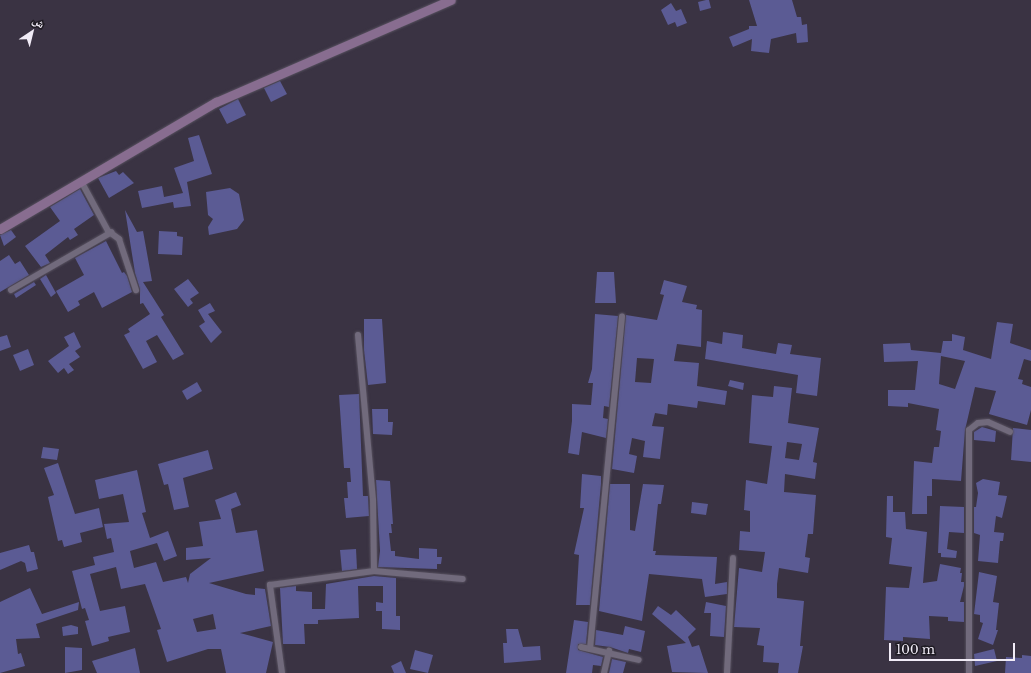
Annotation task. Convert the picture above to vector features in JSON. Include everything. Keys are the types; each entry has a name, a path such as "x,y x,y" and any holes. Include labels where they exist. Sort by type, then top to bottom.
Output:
{"main road":[{"path":"0,229 216,102 451,0"}],"street":[{"path":"81,181 108,231 112,232 119,239 136,290"},
{"path":"11,290 112,232"},
{"path":"590,649 622,317"},
{"path":"358,335 373,500 374,571"},
{"path":"969,673 969,430 978,423 988,422 1010,432"},
{"path":"727,673 733,558"},
{"path":"282,673 270,585 374,571 463,579"},
{"path":"581,647 609,652 639,660"},
{"path":"604,673 609,652"}],"building":[{"path":"709,0 711,8 700,11 698,2"},
{"path":"749,0 792,0 797,17 801,17 802,25 807,24 808,42 797,43 796,33 771,39 769,53 751,51 752,39 733,47 729,37 749,29 749,26 757,26"},
{"path":"671,3 676,11 681,9 687,23 677,27 675,22 668,25 661,10"},
{"path":"280,81 287,94 271,102 264,88"},
{"path":"238,99 246,115 227,124 219,109"},
{"path":"199,135 212,174 187,182 191,206 174,208 173,202 142,208 138,191 162,186 164,197 183,193 174,168 194,161 188,138"},
{"path":"116,171 119,175 123,172 134,183 109,198 98,178"},
{"path":"230,188 239,194 244,220 237,229 209,235 208,227 213,219 208,215 206,192"},
{"path":"80,189 94,215 74,229 78,235 70,240 68,237 45,255 50,263 41,267 25,246 60,221 50,207"},
{"path":"125,210 137,232 143,231 152,281 143,282 164,315 161,317 184,354 173,360 157,335 146,341 157,362 143,369 124,335 130,332 128,329 150,314 143,303 140,304 140,289 135,273"},
{"path":"11,230 16,237 4,246 0,235"},
{"path":"159,231 177,232 177,236 183,237 182,255 158,254"},
{"path":"106,241 122,273 124,272 127,276 132,292 102,308 94,292 78,301 80,305 68,312 56,291 84,275 75,258"},
{"path":"9,255 15,264 20,261 29,275 0,292 0,261"},
{"path":"597,272 614,272 616,303 595,303"},
{"path":"46,275 56,293 51,297 40,279"},
{"path":"188,279 199,293 190,299 193,303 188,307 174,289"},
{"path":"664,280 687,286 682,302 697,305 696,309 702,310 701,347 677,344 674,361 699,363 697,386 727,391 725,405 698,401 697,408 668,404 667,415 655,413 652,426 664,427 660,459 643,457 645,441 632,438 629,454 637,456 634,473 612,469 626,315 657,320 664,295 660,294","holes":["637,358 654,359 651,383 635,382"]},
{"path":"34,282 36,285 16,298 14,294"},
{"path":"210,303 215,311 208,314 222,332 211,343 199,326 205,322 198,310"},
{"path":"595,314 618,316 609,407 604,406 603,418 608,419 606,438 582,432 579,455 568,453 572,421 572,404 591,405 593,383 588,383 592,369"},
{"path":"364,319 382,319 386,383 368,385 364,350"},
{"path":"997,322 1013,324 1010,343 1031,350 1031,361 1024,359 1018,379 1023,380 1022,384 1031,387 1031,410 1027,425 989,414 996,391 975,387 965,430 961,481 932,479 932,496 927,496 927,514 912,514 914,461 932,463 934,447 939,447 941,431 936,430 939,409 908,403 908,407 888,406 888,390 915,390 918,361 884,362 883,344 910,343 911,350 941,353 943,341 952,341 952,334 965,337 963,350 991,359","holes":["941,356 965,361 955,389 939,384"]},
{"path":"74,332 81,347 75,351 80,357 69,364 74,370 68,374 64,368 58,373 48,361 69,346 64,337"},
{"path":"723,332 743,335 742,348 776,354 778,343 792,345 790,354 821,358 817,396 796,393 798,375 705,359 707,341 722,344"},
{"path":"7,335 11,347 0,351 0,337"},
{"path":"28,349 34,365 20,371 13,355"},
{"path":"730,380 744,383 743,390 728,386"},
{"path":"197,382 202,391 187,400 182,391"},
{"path":"774,386 792,388 788,423 819,428 813,462 817,463 815,479 785,474 784,492 816,495 813,534 808,534 805,557 810,558 808,573 779,568 777,584 777,598 804,601 800,646 803,646 798,673 778,673 779,663 763,662 764,646 757,645 760,628 734,627 739,568 762,572 765,552 739,550 740,531 750,532 750,511 744,510 746,480 767,484 772,446 749,443 752,395 773,397","holes":["787,442 802,444 799,460 785,458"]},
{"path":"359,394 363,496 368,496 369,516 346,518 344,498 348,498 347,482 351,482 350,468 344,468 339,395"},
{"path":"372,409 388,409 388,422 393,422 392,435 373,434"},
{"path":"982,427 996,431 995,442 974,440 974,432"},
{"path":"1013,428 1031,430 1031,462 1011,460"},
{"path":"43,447 59,449 57,460 41,458"},
{"path":"208,450 213,469 183,478 189,507 174,510 168,484 164,485 158,464"},
{"path":"58,463 75,514 99,508 103,527 80,533 82,542 64,547 62,540 58,541 48,497 54,495 44,468"},
{"path":"137,470 146,512 142,513 150,538 168,531 177,556 164,561 157,543 130,551 134,568 156,562 163,582 186,577 188,583 190,574 211,558 186,560 186,548 203,546 199,522 221,519 215,500 236,492 241,505 231,509 236,533 257,530 264,571 209,583 246,594 255,595 255,588 265,589 271,626 240,633 273,642 266,673 226,673 221,649 208,649 167,662 157,630 161,629 145,584 121,589 116,567 90,574 100,611 125,606 130,632 108,637 109,641 92,646 85,621 89,620 85,608 82,609 72,571 95,565 93,557 114,552 111,538 107,539 104,524 129,522 123,494 99,499 95,480","holes":["213,614 216,629 197,632 193,619"]},
{"path":"582,474 601,476 590,605 576,605 579,555 574,554 584,508 580,508"},
{"path":"983,479 1000,482 998,495 1007,496 1002,518 996,516 994,532 1004,533 1003,541 1000,541 998,563 978,561 980,535 974,533 974,507 976,507 978,493 976,483"},
{"path":"376,480 390,481 393,524 391,524 392,533 389,533 391,551 395,551 395,556 419,559 419,548 437,549 437,557 442,557 441,564 437,564 437,569 378,567 380,551"},
{"path":"610,484 630,484 630,530 635,531 643,484 664,485 661,504 658,504 653,551 656,551 655,555 717,557 715,584 727,582 727,594 705,597 702,579 649,574 642,621 599,611"},
{"path":"887,496 893,496 893,512 905,512 906,529 927,532 923,583 937,581 940,564 961,568 961,582 964,582 964,586 960,602 964,602 964,622 948,621 948,617 929,616 930,639 903,637 903,641 884,640 886,587 909,588 912,567 889,564 892,538 886,537"},
{"path":"692,502 708,504 706,515 691,513"},
{"path":"940,506 964,507 964,533 949,532 947,549 957,551 956,558 941,557 941,553 938,553"},
{"path":"29,545 31,552 34,552 38,569 27,572 25,563 21,561 0,570 0,553"},
{"path":"356,549 357,569 342,571 340,550"},
{"path":"979,572 997,576 993,602 999,603 996,630 998,630 993,645 978,639 983,623 980,622 980,615 974,614"},
{"path":"374,576 396,578 396,616 400,616 400,630 382,629 382,611 376,611 376,602 383,603 383,586 358,586 359,618 318,620 318,624 304,624 305,644 283,644 280,588 296,586 296,591 312,592 312,609 325,609 326,584"},
{"path":"30,588 42,614 79,602 78,610 36,624 40,638 16,639 18,654 21,653 25,666 0,673 0,602"},
{"path":"706,602 726,606 724,637 710,636 711,613 704,613"},
{"path":"658,606 671,615 676,610 696,629 688,637 692,647 699,645 708,673 672,672 667,646 686,643 652,614"},
{"path":"574,620 588,622 586,644 578,644 578,650 603,657 601,666 593,665 592,673 566,673"},
{"path":"71,625 78,627 78,634 63,636 62,627"},
{"path":"625,626 645,631 641,652 629,649 628,653 610,647 595,645 596,630 623,635"},
{"path":"506,629 518,629 523,647 540,646 541,660 504,663 503,643 507,643"},
{"path":"65,647 82,648 82,670 65,673"},
{"path":"135,648 140,673 97,673 92,661"},
{"path":"994,649 997,661 975,666 974,654"},
{"path":"415,650 433,655 428,673 410,669"},
{"path":"1022,655 1031,656 1031,673 1005,673 1006,657 1022,658"},
{"path":"612,659 626,662 623,673 609,673"},
{"path":"401,661 406,673 394,673 391,666"}]}
